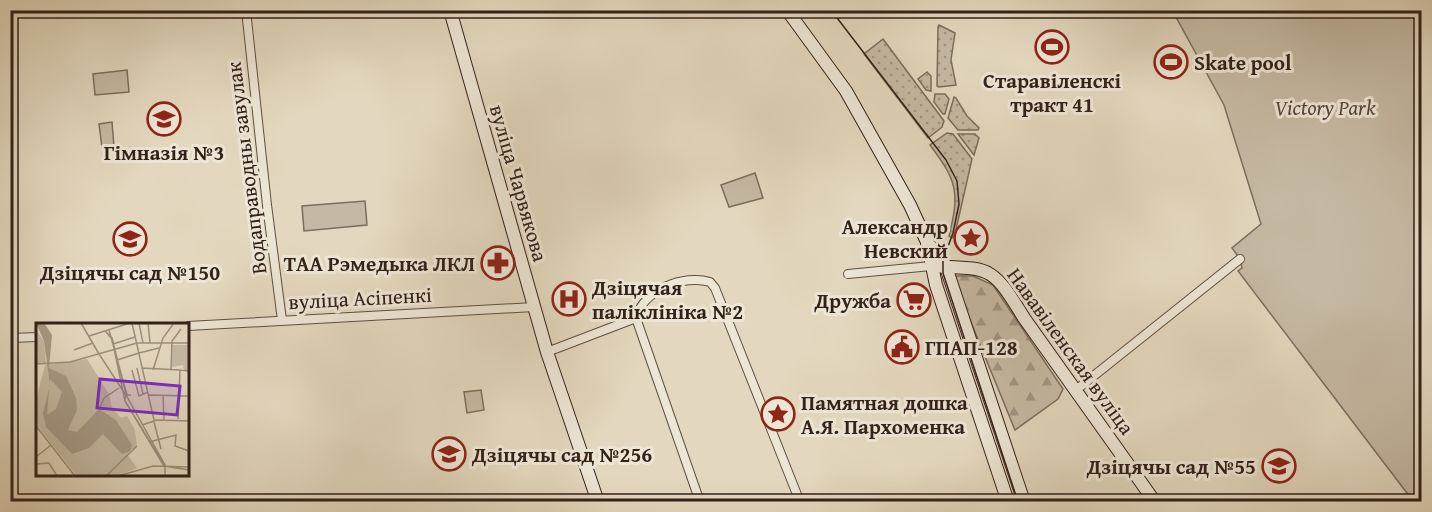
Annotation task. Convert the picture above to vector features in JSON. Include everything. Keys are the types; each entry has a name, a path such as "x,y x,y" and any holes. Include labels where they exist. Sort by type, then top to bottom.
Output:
{"main road":[{"name":"вуліца Чарвякова","path":"450,10 547,352 598,501"},
{"path":"787,10 846,91 910,205 927,242 931,266 1008,501"},
{"path":"927,242 940,256 946,267 1024,501"},
{"name":"Нававіленская вуліца","path":"931,266 976,268 991,273 1004,285 1023,318 1155,501"}],"street":[{"name":"Водаправодны завулак","path":"246,10 264,183 282,320"},
{"path":"1076,390 1240,259"},
{"path":"848,274 931,266"},
{"path":"700,501 636,318 644,301 680,281 702,279 710,282 715,288 800,501"},
{"name":"вуліца Асіпенкі","path":"189,326 534,307"},
{"path":"547,352 636,318"},
{"path":"10,338 36,337"}],"green space":[{"name":"Victory Park","path":"1168,11 1421,11 1421,501 1413,501 1238,271 1242,268 1240,259 1232,248 1261,224 1224,105 1177,19"},
{"path":"939,25 955,33 951,60 956,85 937,86"},
{"path":"883,39 944,121 942,127 928,138 864,54"},
{"path":"127,70 129,92 95,95 93,74"},
{"path":"927,72 931,76 931,91 926,90 918,79"},
{"path":"935,94 945,94 949,99 945,114 934,102"},
{"path":"954,97 967,116 979,128 978,130 958,130 948,118"},
{"path":"112,122 114,147 102,148 99,124"},
{"path":"947,133 953,134 972,159 955,234 952,238 949,236 954,208 954,188 946,168 930,145"},
{"path":"958,134 975,134 979,138 974,155"},
{"path":"755,173 763,198 729,207 721,185"},
{"path":"365,201 367,225 304,231 302,206"},
{"path":"956,276 973,276 993,285 1063,389 1058,399 1015,430 957,288"},
{"path":"481,390 484,410 467,413 464,392"}],"tram line":[{"path":"831,10 946,160 957,181 959,204 953,233 943,260 943,273 1018,502"}],"place":[{"name":"Старавіленскі тракт 41","path":"1052,47"},
{"name":"Skate pool","path":"1171,62"},
{"name":"Гімназія №3","path":"164,119"},
{"name":"Александр Невский","path":"971,238"},
{"name":"Дзіцячы сад №150","path":"130,239"},
{"name":"ТАА Рэмедыка ЛКЛ","path":"498,263"},
{"name":"Дзіцячая паліклініка №2","path":"569,299"},
{"name":"Дружба","path":"914,300"},
{"name":"ГПАП-128","path":"902,347"},
{"name":"Памятная дошка А.Я. Пархоменка","path":"778,414"},
{"name":"Дзіцячы сад №256","path":"449,454"},
{"name":"Дзіцячы сад №55","path":"1279,466"}]}
